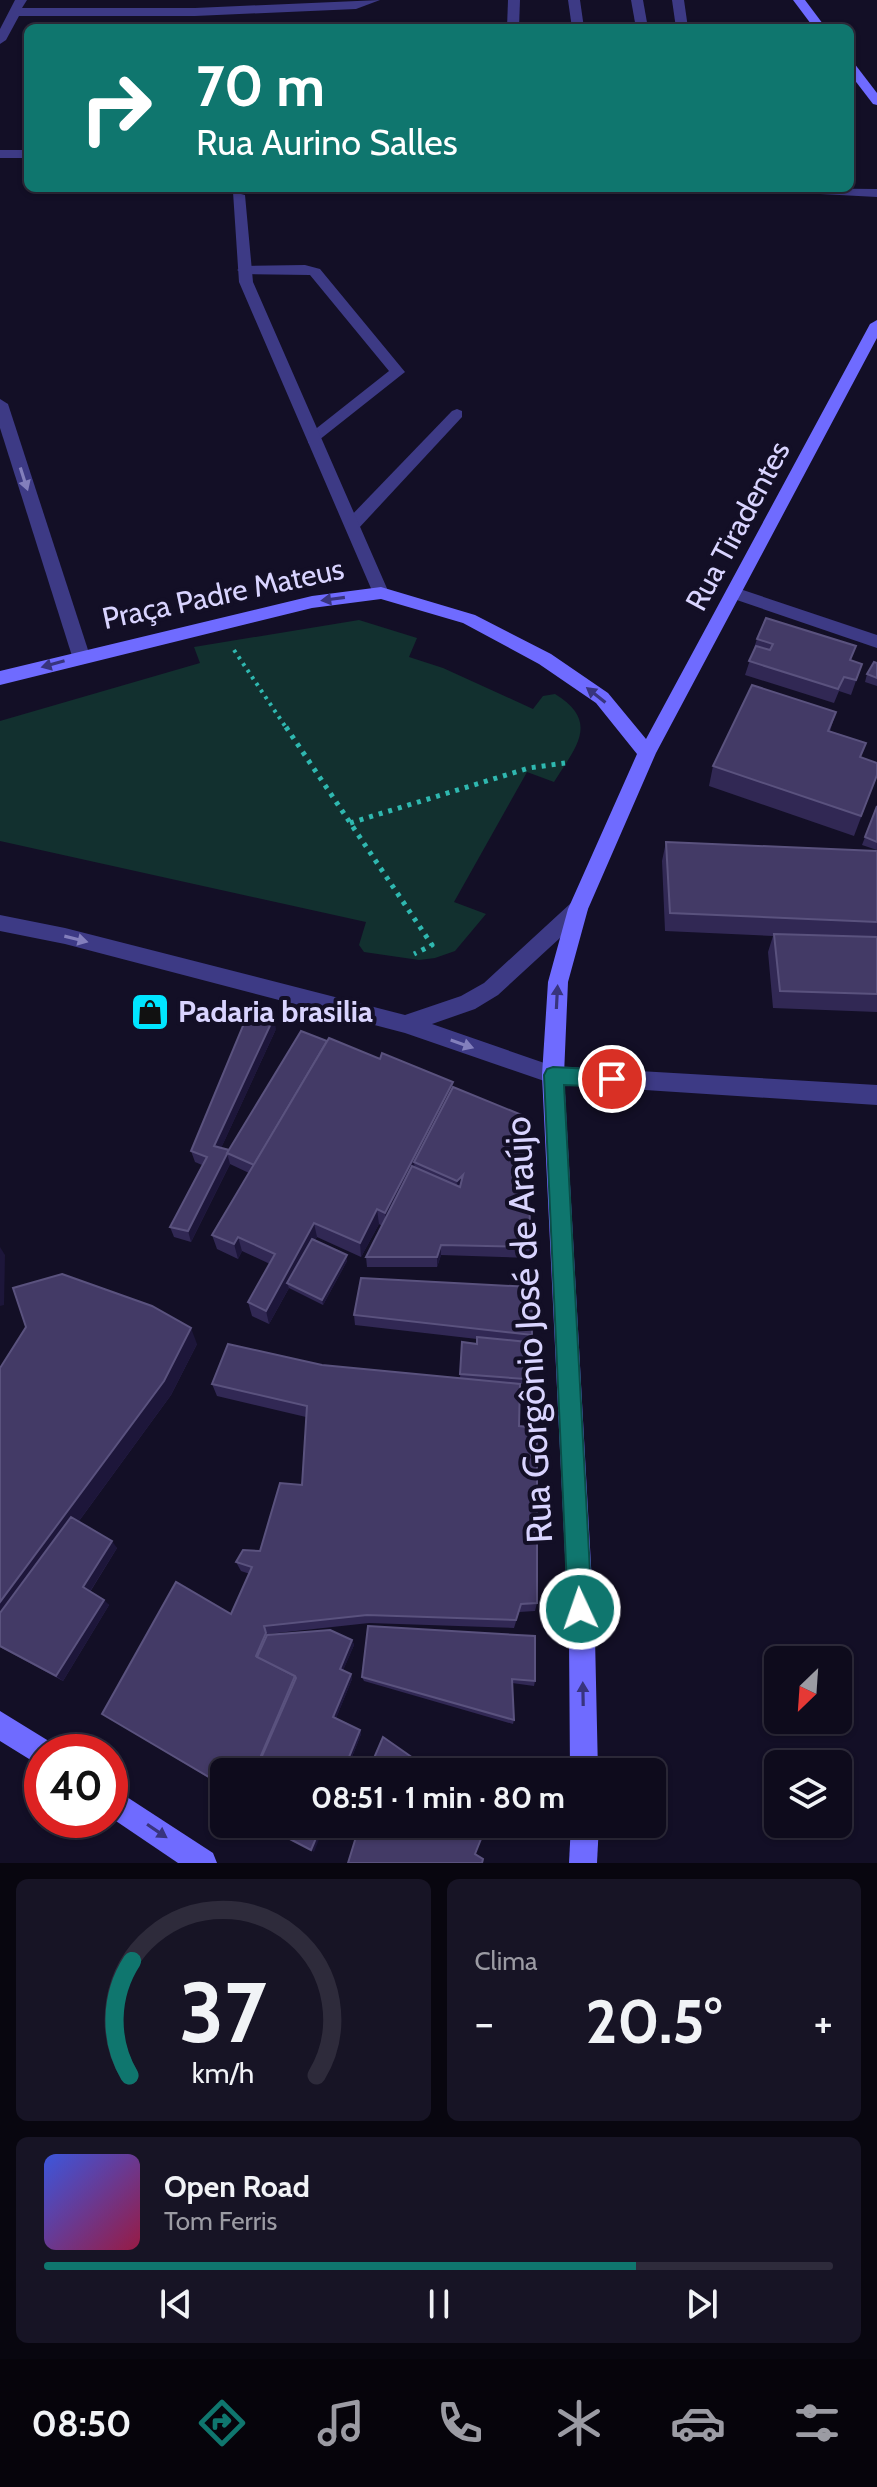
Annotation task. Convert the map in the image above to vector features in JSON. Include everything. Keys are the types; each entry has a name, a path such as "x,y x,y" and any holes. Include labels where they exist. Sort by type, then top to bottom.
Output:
{"street":[{"path":"0,40 19,6 195,12 356,5 374,0"},
{"path":"513,24 514,0"},
{"path":"574,0 577,24"},
{"path":"637,0 641,24"},
{"path":"678,0 681,24"},
{"path":"799,0 817,24"},
{"path":"192,24 195,12"},
{"path":"854,71 877,101"},
{"path":"0,154 24,154"},
{"path":"854,192 877,193"},
{"path":"238,195 244,270 250,295 381,593"},
{"path":"244,270 305,269 315,272 398,372 314,439"},
{"name":"Rua Tiradentes","path":"647,753 877,324"},
{"path":"0,404 81,656"},
{"path":"352,525 457,414"},
{"name":"Praça Padre Mateus","path":"0,678 312,602 381,593 469,619 545,659 602,698 647,753"},
{"path":"734,593 877,642"},
{"path":"553,1075 558,982 578,909 647,753"},
{"path":"405,1024 468,1003 491,989 578,909"},
{"path":"0,923 65,936 405,1024 553,1075 877,1095"},
{"name":"Rua Gorgônio José de Araújo","path":"553,1075 582,1638 584,1758"},
{"path":"0,1725 24,1741"},
{"path":"128,1812 203,1863"},
{"path":"583,1863 584,1838"}],"path":[{"path":"228,641 432,945 414,954"},
{"path":"350,823 529,768 565,763"}],"green space":[{"path":"359,620 417,638 409,657 443,668 533,709 543,696 555,694 569,704 580,725 576,747 554,782 527,772 454,902 486,914 455,951 419,960 364,952 359,945 366,922 0,841 0,721 200,663 194,647"}],"building":[{"path":"766,618 856,646 850,660 862,664 856,680 844,677 838,689 749,661 756,646 770,650 773,644 757,639"},
{"path":"874,662 877,663 877,678 867,674"},
{"path":"752,685 836,712 828,731 866,743 860,757 877,763 877,775 861,816 713,766"},
{"path":"877,806 877,842 865,837"},
{"path":"666,842 877,851 877,922 670,913"},
{"path":"774,934 877,937 877,994 780,991"},
{"path":"250,1009 274,1017 214,1146 229,1150 188,1231 170,1227 207,1157 191,1151"},
{"path":"301,1031 327,1041 254,1165 227,1153"},
{"path":"329,1038 380,1059 382,1053 453,1082 385,1213 377,1209 360,1243 314,1223 266,1311 248,1302 275,1254 238,1237 234,1244 212,1235"},
{"path":"453,1087 529,1118 530,1247 441,1245 437,1257 366,1257 412,1166 460,1187 463,1175 457,1181 414,1162"},
{"path":"312,1239 347,1255 322,1300 287,1283"},
{"path":"62,1274 152,1306 191,1328 164,1381 0,1602 0,1368 26,1327 13,1288"},
{"path":"361,1278 531,1287 532,1335 354,1315"},
{"path":"477,1337 527,1342 525,1379 460,1374 462,1342 477,1344"},
{"path":"228,1344 322,1365 520,1384 519,1426 537,1428 537,1603 521,1604 516,1620 367,1615 264,1626 266,1633 256,1656 295,1676 260,1758 210,1758 210,1778 102,1714 176,1582 231,1614 252,1567 236,1562 243,1550 260,1551 280,1483 302,1485 307,1406 212,1384"},
{"path":"71,1517 112,1541 83,1587 104,1600 56,1676 0,1646 0,1613"},
{"path":"368,1626 535,1636 535,1681 512,1679 514,1720 362,1677"},
{"path":"330,1630 352,1640 340,1669 351,1674 333,1717 360,1730 349,1758 261,1758 296,1678 257,1657 267,1635"},
{"path":"383,1737 413,1758 374,1758"},
{"path":"288,1838 316,1838 311,1850"},
{"path":"356,1838 481,1838 475,1854 483,1859 482,1863 348,1863"}],"place":[{"name":"Padaria brasilia","path":"150,1012"}],"route":[{"path":"580,1609 553,1075 612,1079"}]}
